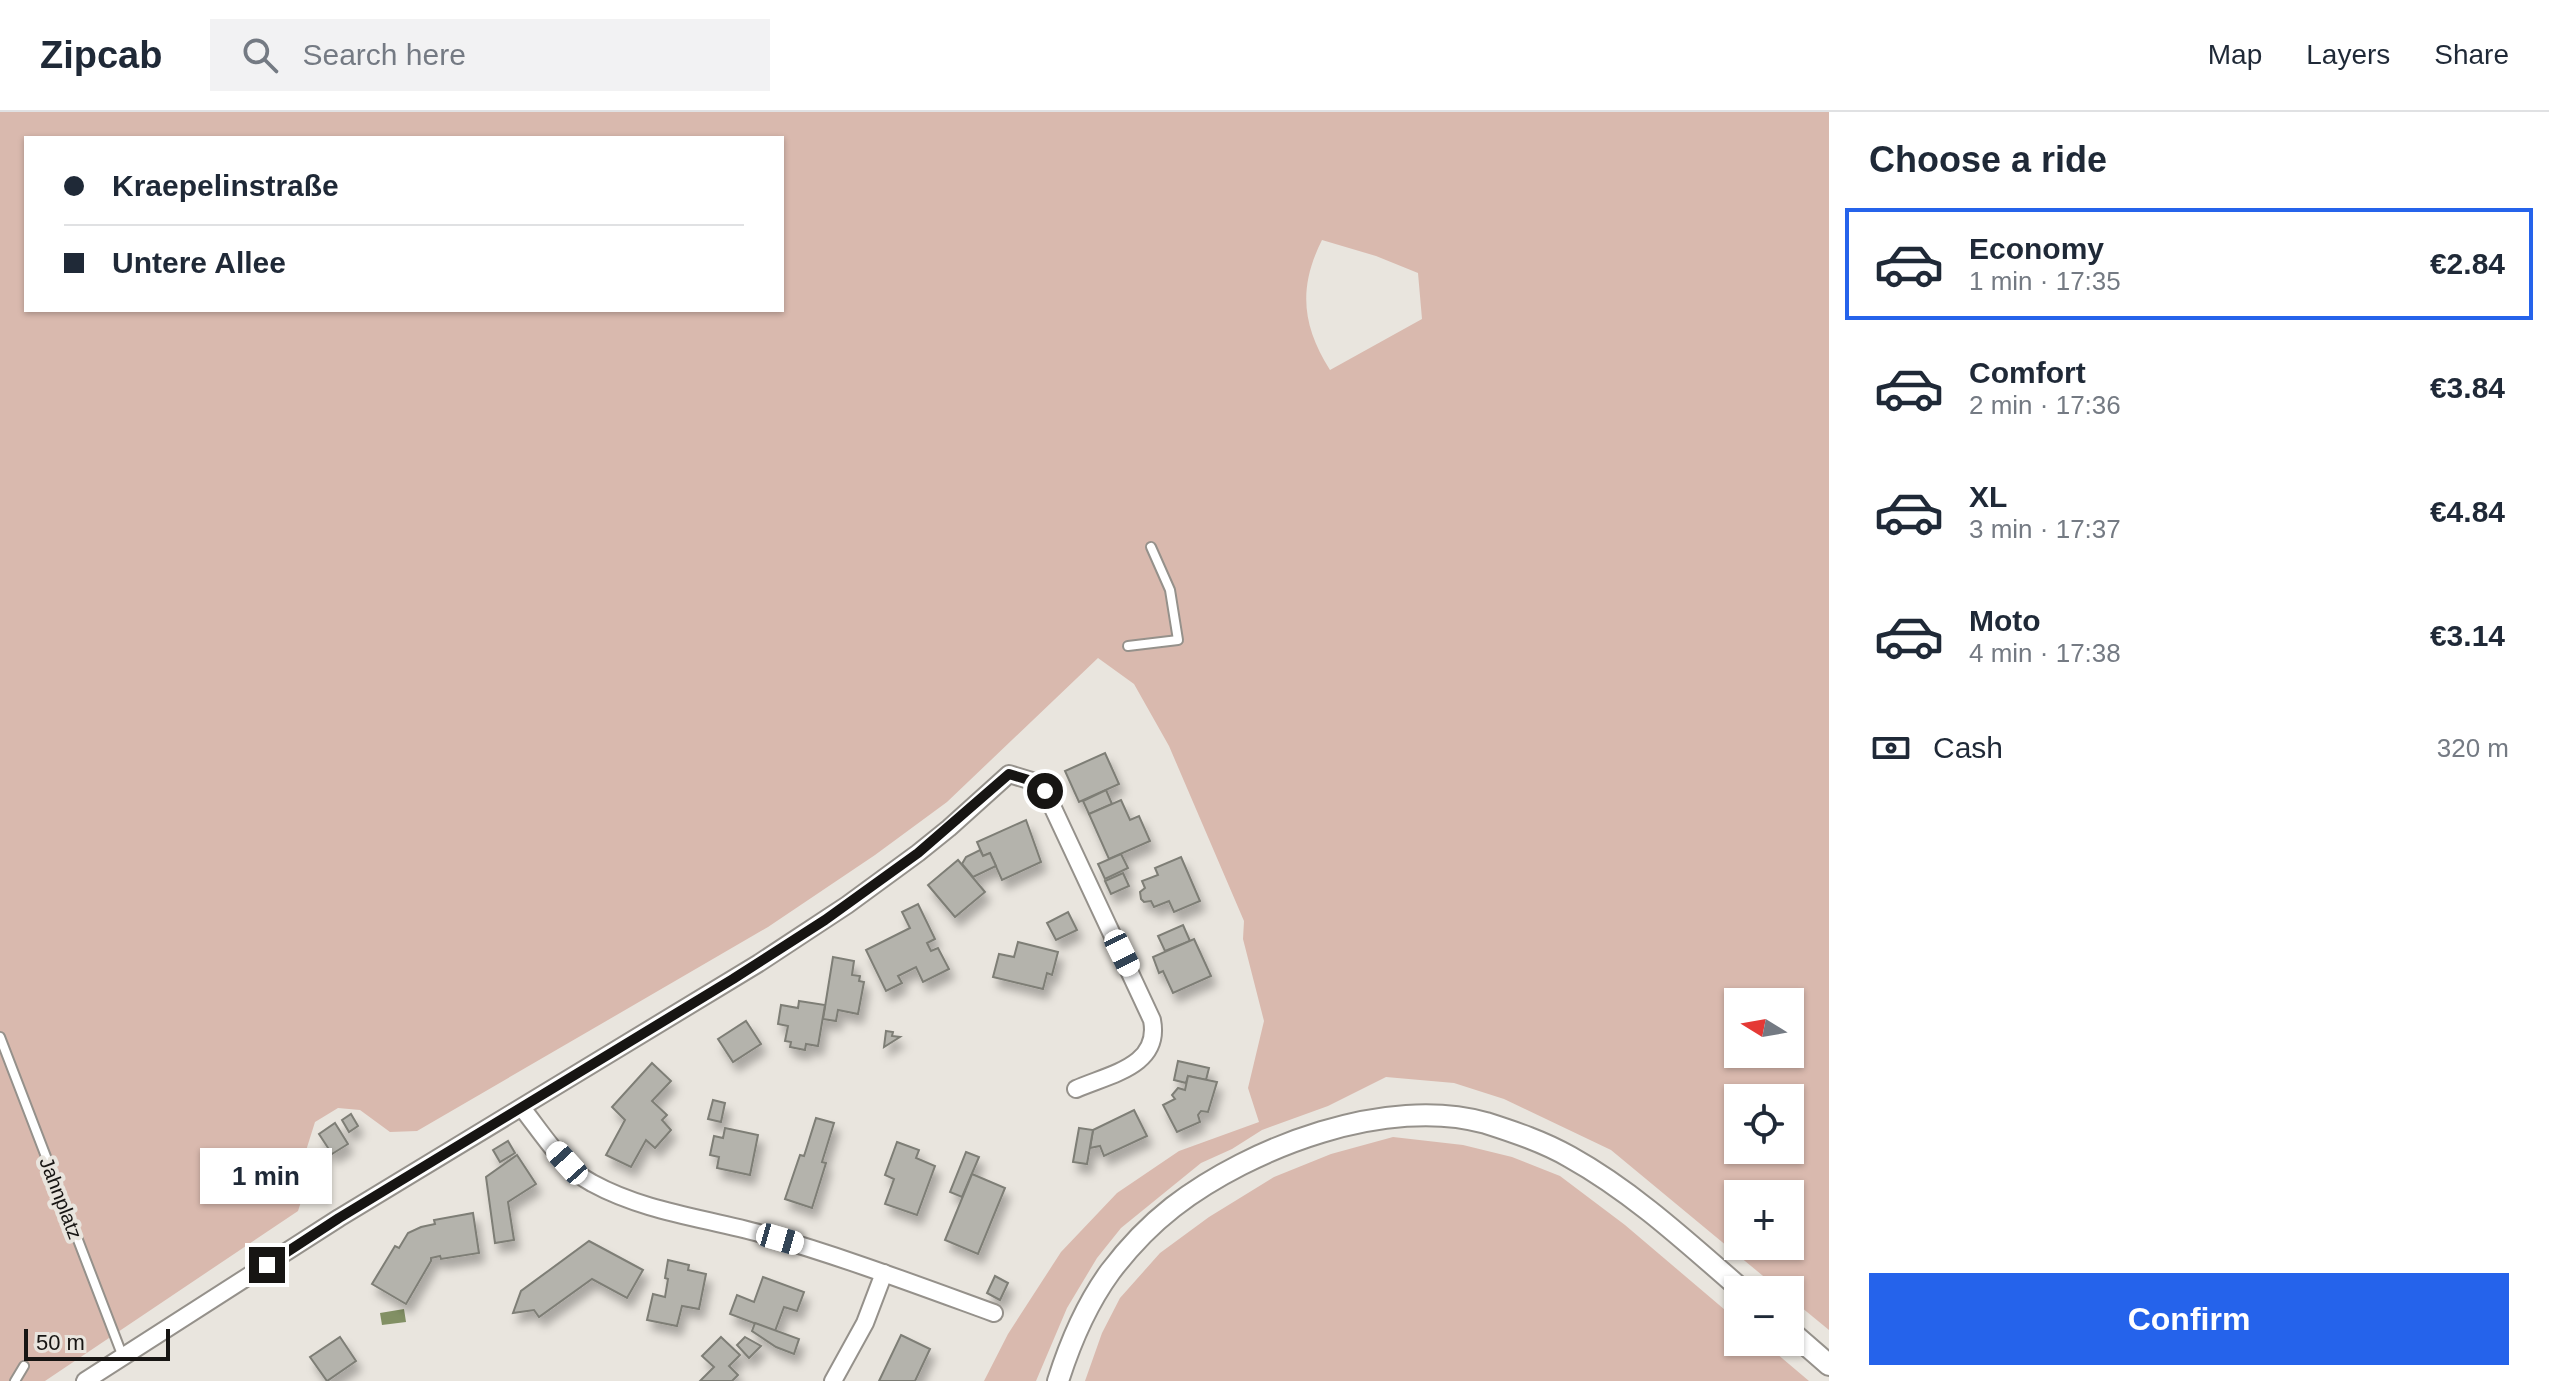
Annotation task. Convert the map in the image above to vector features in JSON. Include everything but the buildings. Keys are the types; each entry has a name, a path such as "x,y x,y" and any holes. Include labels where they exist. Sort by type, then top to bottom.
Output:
{"street":[{"path":"85,1381 339,1218 759,963 847,905 949,828 1009,774 1032,781 1045,791 1152,1020 1153,1042 1138,1062 1076,1089"},
{"path":"522,1108 567,1163 589,1182 649,1207 760,1233 994,1313"},
{"path":"1058,1381 1088,1307 1109,1273 1136,1241 1171,1208 1207,1184 1273,1150 1327,1132 1392,1116 1482,1122 1568,1155 1617,1186 1725,1276"},
{"path":"833,1381 865,1323 884,1273"},
{"path":"1804,1343 1829,1365"}],"lane":[{"path":"1128,646 1178,640 1170,590 1151,547"},
{"name":"Jahnplatz","path":"0,1037 123,1358"},
{"path":"15,1381 24,1366"}],"shaded area":[{"path":"0,112 1829,112 1829,1330 1804,1309 1804,1276 1763,1276 1744,1260 1804,1260 1804,1180 1724,1180 1724,1244 1611,1150 1504,1099 1454,1083 1386,1077 1328,1106 1262,1130 1232,1149 1201,1163 1121,1228 1097,1258 1067,1308 1036,1381 984,1381 1008,1334 1061,1252 1117,1193 1179,1151 1259,1122 1248,1088 1264,1021 1243,939 1244,921 1169,746 1134,684 1098,658 947,802 768,927 417,1131 390,1132 360,1110 338,1108 315,1122 304,1157 307,1183 298,1211 45,1381 0,1381","holes":["1322,240 1376,256 1418,273 1422,319 1330,370 1314,337 1306,306 1314,258"]},
{"path":"1393,1137 1463,1145 1512,1157 1560,1176 1625,1225 1724,1309 1724,1356 1780,1356 1809,1381 1085,1381 1102,1333 1120,1298 1160,1253 1209,1217 1274,1177 1331,1154"},
{"path":"404,1309 406,1322 382,1325 380,1313"}],"route":[{"path":"267,1265 825,920 918,853 1009,774 1032,781 1045,791"}]}
